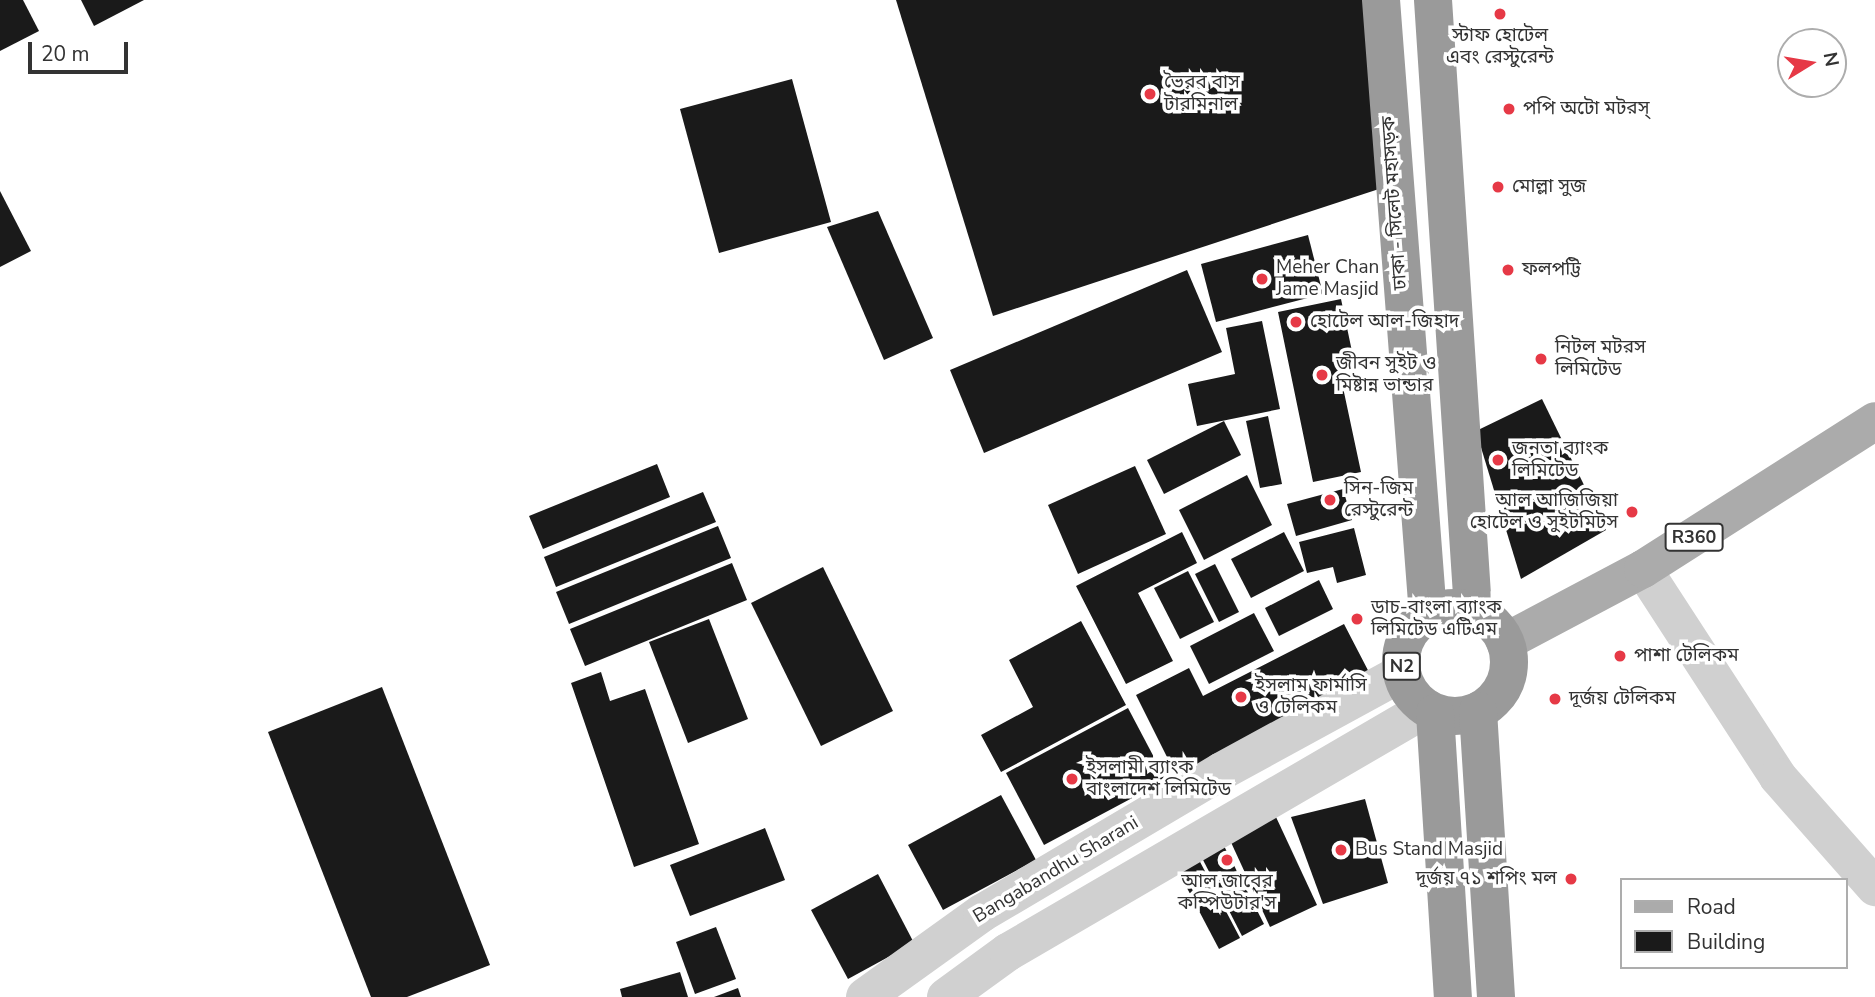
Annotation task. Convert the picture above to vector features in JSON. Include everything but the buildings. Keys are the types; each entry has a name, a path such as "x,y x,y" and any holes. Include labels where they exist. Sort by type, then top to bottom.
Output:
{"highway":[{"name":"ঢাকা - সিলেট মহাসড়ক","path":"1381,0 1428,615"},
{"path":"1433,0 1473,611"},
{"path":"1428,615 1444,609 1473,611 1492,622 1505,642 1509,669 1504,685 1478,711 1449,716 1431,710 1453,997"},
{"name":"N2","path":"1428,615 1406,640 1402,673 1408,689 1431,710"},
{"path":"1478,711 1496,997"}],"main road":[{"name":"R360","path":"1505,642 1643,569 1875,421"}],"street":[{"path":"1643,569 1778,777 1875,887"},
{"name":"Bangabandhu Sharani","path":"865,997 994,906 1222,771 1402,673"},
{"path":"946,997 1008,952 1431,710"}],"place":[{"name":"স্টাফ হোটেল এবং রেস্টুরেন্ট","path":"1500,14"},
{"name":"ভৈরব বাস টারমিনাল","path":"1150,94"},
{"name":"পপি অটো মটরস্","path":"1509,109"},
{"name":"মোল্লা সুজ","path":"1498,187"},
{"name":"ফলপট্টি","path":"1508,270"},
{"name":"Meher Chan Jame Masjid","path":"1262,279"},
{"name":"হোটেল আল-জিহাদ","path":"1296,322"},
{"name":"নিটল মটরস লিমিটেড","path":"1541,359"},
{"name":"জীবন সুইট ও মিষ্টান্ন ভান্ডার","path":"1322,375"},
{"name":"জনতা ব্যাংক লিমিটেড","path":"1498,460"},
{"name":"সিন্-জিম রেস্টুরেন্ট","path":"1330,500"},
{"name":"আল আজিজিয়া হোটেল ও সুইটমিটস","path":"1632,512"},
{"name":"ডাচ-বাংলা ব্যাংক লিমিটেড এটিএম","path":"1357,619"},
{"name":"পাশা টেলিকম","path":"1620,656"},
{"name":"ইসলাম ফার্মাসি ও টেলিকম","path":"1241,697"},
{"name":"দূর্জয় টেলিকম","path":"1555,699"},
{"name":"ইসলামী ব্যাংক বাংলাদেশ লিমিটেড","path":"1072,779"},
{"name":"Bus Stand Masjid","path":"1341,850"},
{"name":"আল জাবের কম্পিউটার'স","path":"1227,860"},
{"name":"দূর্জয় ৭১ শপিং মল","path":"1571,879"}]}
